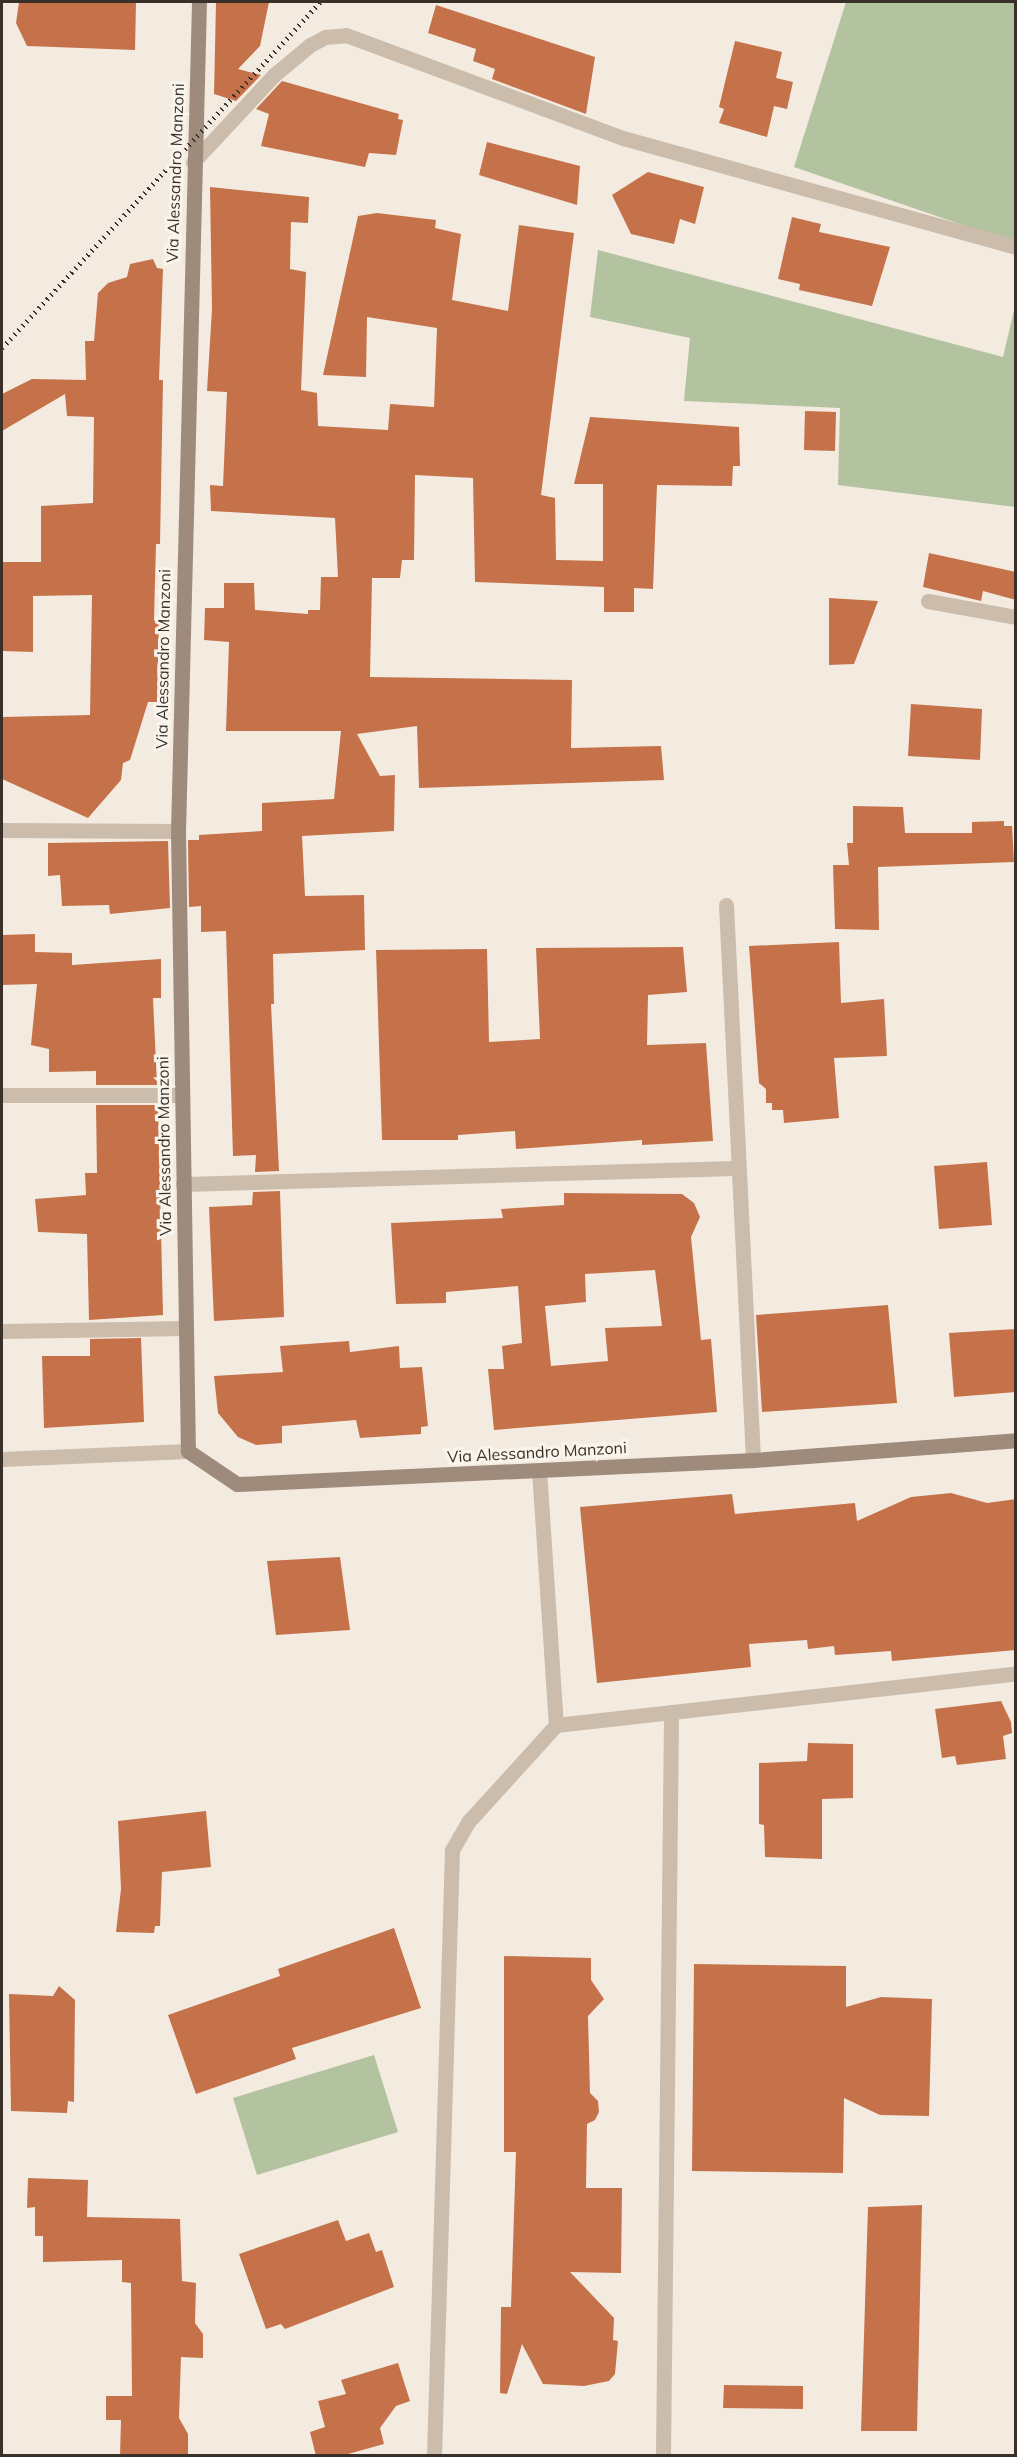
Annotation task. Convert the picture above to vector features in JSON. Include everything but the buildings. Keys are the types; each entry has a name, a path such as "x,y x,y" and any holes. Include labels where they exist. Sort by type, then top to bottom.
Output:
{"main road":[{"name":"Via Alessandro Manzoni","path":"199,2 193,162 178,831 188,1451 237,1484 753,1460 1016,1440"}],"street":[{"path":"193,162 274,75 310,45 325,37 345,35 623,138 1016,247"},
{"path":"928,601 1016,617"},
{"path":"2,830 178,831"},
{"path":"726,905 736,1168 753,1460"},
{"path":"2,1095 181,1095"},
{"path":"183,1184 736,1168"},
{"path":"2,1331 186,1328"},
{"path":"2,1459 188,1451"},
{"path":"539,1470 556,1725"},
{"path":"434,2456 452,1850 470,1821 556,1725 1016,1673"},
{"path":"663,2456 671,1712"}],"green space":[{"path":"846,2 1015,2 1015,243 794,167"},
{"path":"598,250 1003,357 1015,306 1015,507 838,485 840,408 684,401 690,338 590,317"},
{"path":"374,2055 398,2132 257,2175 233,2098"}],"railway":[{"path":"2,348 320,2"}]}
